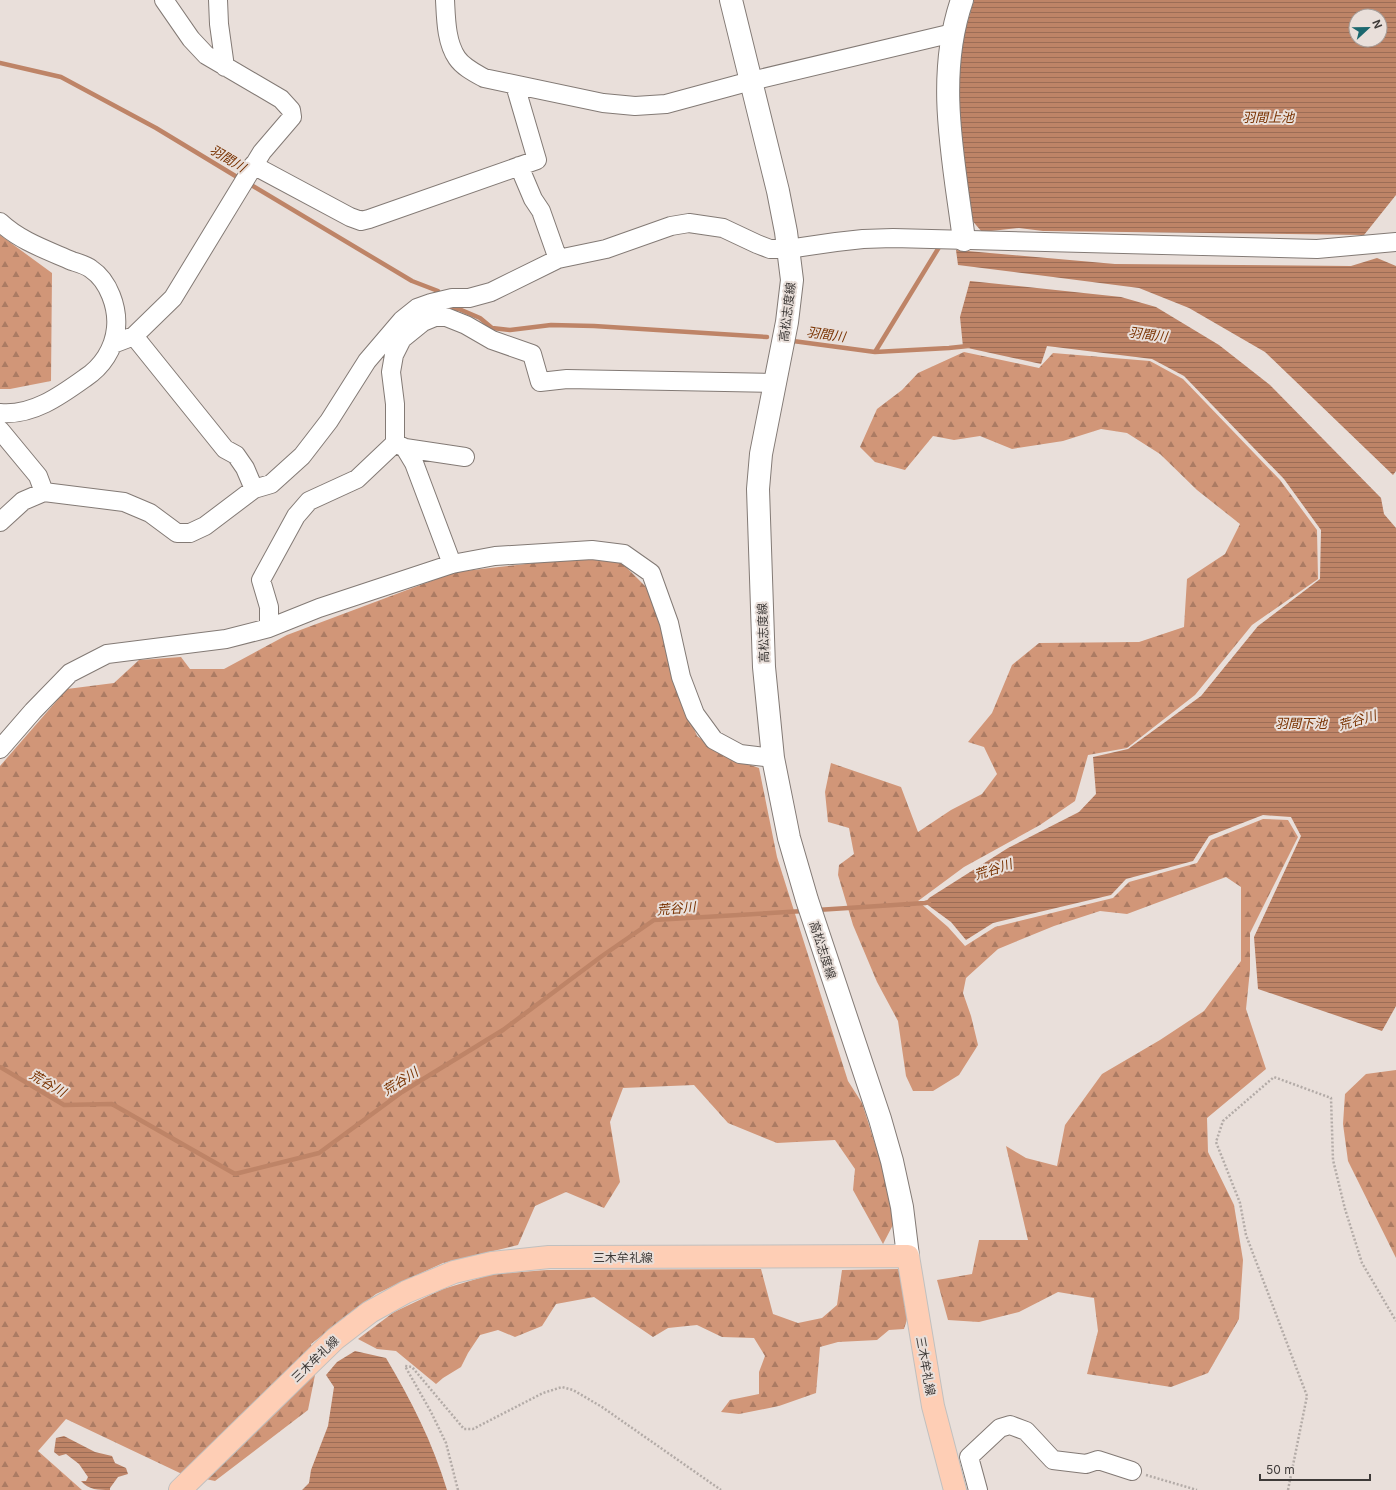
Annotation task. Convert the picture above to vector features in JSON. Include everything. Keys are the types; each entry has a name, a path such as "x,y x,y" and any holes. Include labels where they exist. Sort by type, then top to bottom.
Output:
{"main road":[{"name":"高松志度線","path":"731,0 778,191 792,280 787,322 761,454 758,488 764,667 772,758 789,838 807,900 880,1119 892,1161 902,1207 908,1256"},
{"path":"958,3 948,75 948,105 964,240"},
{"name":"三木牟礼線","path":"180,1490 335,1339 370,1312 406,1292 454,1272 492,1262 549,1257 908,1256 933,1406 955,1490"}],"street":[{"path":"113,344 134,336 173,298 262,152 292,116 291,110 281,99 206,55 190,39 164,0"},
{"path":"218,0 219,24 225,67"},
{"path":"445,0 446,17 451,45 457,59 470,70 484,78 603,103 635,106 666,104 751,81 953,34"},
{"path":"247,176 361,221 537,160 515,84"},
{"path":"519,166 533,199 541,211 558,259"},
{"path":"0,222 7,229 37,246 92,269 105,284 113,300 117,321 115,338 107,358 91,374 62,395 33,409 9,414 0,412"},
{"path":"452,564 414,463 400,446 391,372 394,355 402,340 423,322 433,310 452,298 469,298 491,292 558,259 606,249 671,226 689,223 723,228 770,249 788,250 862,239 964,240 1317,249 1396,242"},
{"path":"0,522 23,501 44,492 124,502 150,513 177,533 190,533 205,526 254,489 271,484 302,456 329,421 367,361 402,320 417,308 433,310 466,325 492,340 532,354 540,382 567,379 775,383"},
{"path":"134,336 225,450 236,455 245,468 254,489"},
{"path":"0,430 38,476 44,492"},
{"path":"269,628 269,607 261,580 296,516 309,501 330,493 357,479 400,446 465,457"},
{"path":"0,749 33,711 70,673 107,654 226,639 269,628 319,608 452,564 495,556 592,550 624,554 651,573 669,623 681,677 695,714 714,740 740,754 772,758"},
{"path":"978,1490 969,1457 1000,1428 1010,1425 1026,1431 1053,1460 1086,1464 1098,1460 1132,1471"}],"path":[{"path":"1288,1490 1307,1396 1246,1235 1240,1203 1216,1142 1222,1121 1274,1077 1331,1098 1333,1160 1345,1210 1362,1263 1396,1321"},
{"path":"458,1490 446,1444 431,1412 405,1366 412,1367 464,1429 473,1429 543,1393 562,1387 573,1390 602,1407 721,1490"},
{"path":"1132,1471 1198,1490"}],"green space":[{"path":"0,235 52,273 51,381 10,389 0,389"},
{"path":"964,352 1039,368 1053,353 1150,361 1183,379 1280,480 1317,530 1318,579 1252,625 1195,695 1127,748 1088,755 1075,801 1040,825 964,867 918,901 948,927 965,946 995,927 1113,898 1129,882 1197,863 1211,840 1263,819 1288,820 1298,837 1250,933 1250,970 1246,1009 1266,1069 1207,1118 1208,1152 1234,1205 1243,1260 1239,1319 1208,1373 1171,1387 1087,1374 1098,1331 1094,1298 1058,1292 1019,1312 979,1322 948,1320 937,1280 972,1274 979,1240 1028,1240 1006,1146 1026,1158 1057,1166 1065,1125 1102,1074 1160,1040 1204,1011 1241,961 1241,887 1226,877 1127,914 1100,911 1054,926 998,949 966,978 963,993 971,1016 978,1045 959,1075 933,1091 913,1091 906,1076 898,1021 877,982 853,925 838,875 839,865 854,854 849,828 828,822 825,792 831,763 901,787 918,832 951,810 982,794 997,774 984,747 968,742 992,713 1012,665 1039,643 1139,642 1184,627 1187,579 1225,554 1240,524 1197,490 1160,454 1127,433 1101,429 1063,441 1012,449 980,436 954,440 933,436 905,470 875,462 860,447 877,409 902,390 918,373"},
{"path":"587,557 621,562 649,590 682,699 697,736 725,756 759,768 777,857 848,1081 862,1103 897,1217 883,1244 853,1190 855,1169 835,1140 777,1143 728,1123 694,1085 623,1088 610,1122 620,1182 604,1208 566,1192 535,1206 518,1245 443,1263 376,1294 311,1344 315,1375 308,1410 215,1481 182,1474 66,1419 38,1451 82,1490 0,1490 0,766 67,689 114,683 139,660 181,657 190,669 224,669 287,635 455,572"},
{"path":"1396,1070 1396,1258 1348,1161 1343,1124 1345,1094 1366,1074"},
{"path":"761,1269 773,1314 798,1323 822,1318 837,1305 842,1270 899,1269 909,1313 904,1329 889,1330 877,1340 838,1342 820,1347 816,1393 779,1406 739,1414 721,1412 730,1400 759,1394 759,1372 765,1356 754,1338 722,1337 697,1325 668,1328 653,1337 594,1297 556,1304 542,1326 515,1337 498,1330 480,1335 461,1367 436,1384 396,1351 377,1349 358,1339 394,1312 443,1289 493,1274 547,1270"}],"water":[{"name":"羽間上池","path":"974,0 1396,0 1396,195 1364,235 1043,231 1019,228 982,232 970,218 954,69"},
{"path":"956,250 1115,264 1351,266 1377,258 1396,266 1396,471 1393,475 1265,352 1189,308 1139,288 958,265"},
{"name":"羽間下池","path":"970,281 1121,297 1156,307 1219,345 1270,385 1381,498 1384,514 1396,528 1396,1006 1382,1031 1258,989 1254,937 1301,836 1291,817 1263,815 1209,836 1193,861 1126,879 1111,895 993,923 966,940 951,922 925,903 929,898 1008,848 1079,812 1096,794 1093,757 1128,749 1201,696 1258,626 1320,579 1321,530 1284,479 1184,376 1152,359 1047,346 1041,364 963,347 960,317"},
{"path":"355,1351 386,1358 421,1422 435,1455 447,1490 302,1490 309,1483 311,1470 328,1426 334,1387 326,1375 337,1362"},
{"path":"64,1436 95,1452 112,1456 115,1463 126,1468 128,1474 118,1477 110,1490 98,1490 87,1486 81,1481 86,1481 88,1477 79,1464 66,1454 59,1456 54,1452 56,1438"}],"waterway":[{"name":"羽間川","path":"0,63 61,77 156,128 242,180"},
{"name":"羽間川","path":"248,183 412,281 438,291"},
{"path":"875,352 941,244"},
{"name":"羽間川","path":"443,307 459,309 480,318 492,328 510,330 551,325 594,326 767,337"},
{"name":"羽間川","path":"793,341 875,352 968,346"},
{"name":"荒谷川","path":"817,910 929,902"},
{"name":"荒谷川","path":"0,1067 64,1105 112,1104 235,1174 319,1153 402,1092 503,1030 602,956 654,920 804,911"}]}
